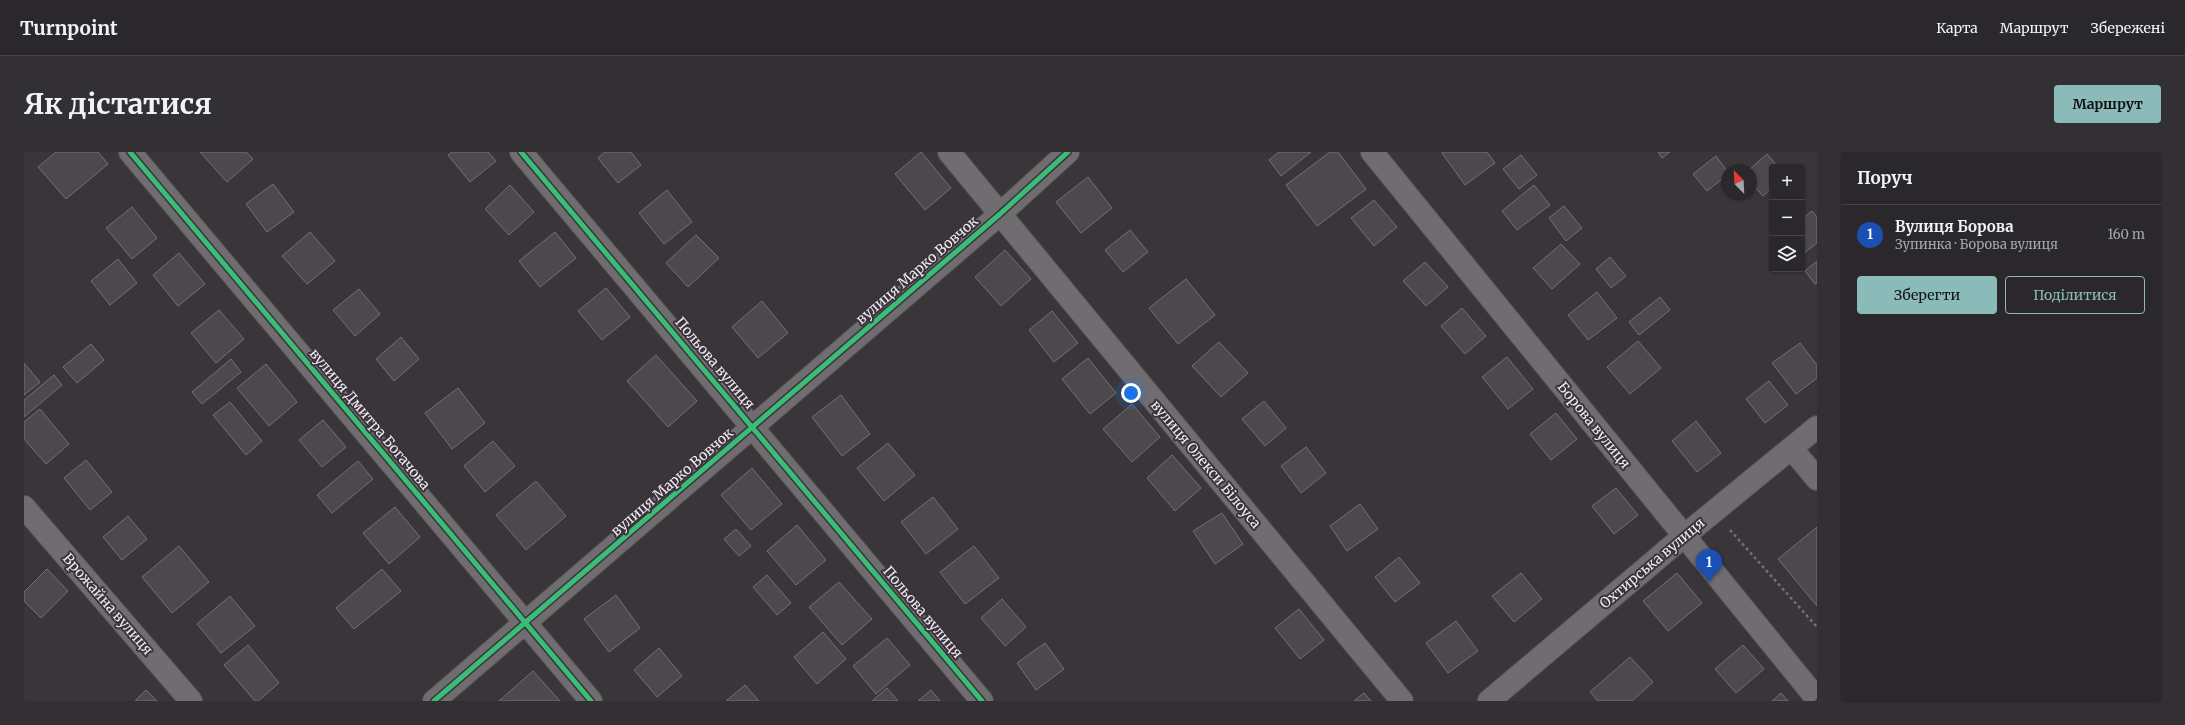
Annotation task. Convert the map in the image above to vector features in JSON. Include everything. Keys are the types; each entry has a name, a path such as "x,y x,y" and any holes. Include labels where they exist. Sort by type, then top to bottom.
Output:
{"street":[{"name":"вулиця Дмитра Богачова","path":"130,152 591,701"},
{"name":"Польова вулиця","path":"521,152 982,701"},
{"name":"вулиця Олекси Білоуса","path":"949,152 1402,701"},
{"name":"вулиця Марко Вовчок","path":"434,701 1000,214 1068,152"},
{"name":"Борова вулиця","path":"1372,152 1817,699"},
{"name":"Охтирська вулиця","path":"1489,701 1684,536 1817,427"},
{"path":"1792,449 1817,479"},
{"name":"Врожайна вулиця","path":"24,507 191,701"}],"path":[{"path":"1736,525 1730,530 1817,627"}],"building":[{"path":"56,152 98,152 108,164 66,199 38,167"},
{"path":"200,152 246,152 253,159 227,182"},
{"path":"452,152 488,152 496,161 470,182 448,155"},
{"path":"605,152 631,152 641,165 618,183 598,158"},
{"path":"921,152 951,188 925,210 895,174"},
{"path":"1279,152 1311,152 1281,176 1269,160"},
{"path":"1330,152 1338,152 1366,189 1317,226 1286,185"},
{"path":"1487,152 1495,163 1465,185 1442,153"},
{"path":"1658,152 1670,152 1662,158"},
{"path":"1767,154 1775,164 1769,164 1769,191 1763,196 1757,190 1757,164 1756,164"},
{"path":"1521,155 1537,175 1519,189 1503,169"},
{"path":"1716,156 1722,164 1721,180 1707,191 1693,174"},
{"path":"1088,177 1112,208 1081,233 1056,202"},
{"path":"273,184 294,212 267,232 246,204"},
{"path":"510,185 534,212 509,235 485,209"},
{"path":"1534,185 1550,205 1517,230 1502,211"},
{"path":"667,190 692,222 664,244 639,213"},
{"path":"1374,200 1397,227 1374,246 1351,218"},
{"path":"1564,206 1582,228 1566,241 1549,218"},
{"path":"132,207 157,238 132,259 106,228"},
{"path":"1812,211 1817,217 1817,243 1805,252 1805,236 1805,217"},
{"path":"1130,230 1148,252 1123,272 1105,250"},
{"path":"310,232 335,261 307,284 282,256"},
{"path":"555,232 576,258 540,287 519,261"},
{"path":"696,235 719,258 688,287 666,263"},
{"path":"1561,244 1580,264 1552,289 1533,268"},
{"path":"1005,250 1031,279 1001,306 975,277"},
{"path":"179,253 205,284 178,306 153,275"},
{"path":"1610,257 1626,276 1611,288 1596,269"},
{"path":"118,259 137,283 110,305 91,281"},
{"path":"1817,261 1817,283 1815,284 1805,271"},
{"path":"1425,262 1448,287 1426,306 1403,281"},
{"path":"1186,279 1215,315 1178,344 1149,308"},
{"path":"606,288 630,317 602,340 578,311"},
{"path":"359,289 380,314 355,336 333,310"},
{"path":"1597,292 1617,318 1588,340 1568,315"},
{"path":"1660,297 1670,310 1639,335 1629,322"},
{"path":"762,301 788,333 758,358 732,327"},
{"path":"1462,308 1486,336 1465,354 1441,326"},
{"path":"219,310 244,339 216,363 191,333"},
{"path":"1052,311 1078,343 1054,362 1029,330"},
{"path":"401,337 419,359 394,381 376,359"},
{"path":"1638,341 1661,368 1630,394 1607,367"},
{"path":"1219,342 1248,373 1221,397 1192,366"},
{"path":"1800,343 1817,365 1817,378 1796,394 1772,363"},
{"path":"91,344 104,360 77,383 63,367"},
{"path":"656,355 697,401 668,427 627,381"},
{"path":"1507,357 1533,389 1508,409 1482,377"},
{"path":"1088,358 1116,393 1090,414 1062,379"},
{"path":"231,359 241,372 202,404 192,392"},
{"path":"24,363 40,382 24,395"},
{"path":"266,364 297,402 269,426 237,388"},
{"path":"54,375 62,385 24,417 24,400"},
{"path":"1769,381 1788,405 1765,423 1746,399"},
{"path":"458,388 485,423 452,449 425,413"},
{"path":"841,395 870,434 842,456 812,417"},
{"path":"1264,401 1286,428 1265,446 1242,419"},
{"path":"230,402 262,441 246,455 213,415"},
{"path":"1132,404 1160,437 1132,462 1103,429"},
{"path":"40,409 69,444 46,464 24,439 24,422"},
{"path":"1556,413 1577,439 1551,460 1530,434"},
{"path":"323,420 346,447 322,467 299,440"},
{"path":"1696,421 1721,453 1697,472 1672,441"},
{"path":"493,441 515,466 485,492 464,466"},
{"path":"888,443 915,475 884,501 857,468"},
{"path":"1306,447 1326,473 1301,493 1281,466"},
{"path":"1172,455 1201,488 1175,511 1147,478"},
{"path":"86,460 112,492 90,510 64,478"},
{"path":"358,461 373,479 332,513 317,495"},
{"path":"752,468 782,504 751,530 721,495"},
{"path":"536,481 566,516 526,550 496,515"},
{"path":"1616,488 1638,515 1614,534 1592,506"},
{"path":"933,497 958,529 926,554 901,522"},
{"path":"1360,504 1378,529 1347,551 1330,526"},
{"path":"395,507 420,537 389,564 363,533"},
{"path":"1222,513 1243,544 1215,564 1193,531"},
{"path":"128,516 147,539 122,560 103,537"},
{"path":"797,525 826,560 796,585 767,551"},
{"path":"1817,527 1817,606 1778,559"},
{"path":"736,529 751,546 739,556 724,539"},
{"path":"179,546 209,582 172,613 142,577"},
{"path":"974,546 999,578 965,604 940,572"},
{"path":"1399,557 1420,583 1395,602 1375,577"},
{"path":"47,569 68,591 41,618 24,601 24,592"},
{"path":"382,569 401,591 354,629 336,608"},
{"path":"1521,573 1542,599 1514,622 1492,596"},
{"path":"1677,573 1702,603 1668,631 1643,601"},
{"path":"767,575 791,603 777,615 753,587"},
{"path":"839,582 872,619 842,645 809,607"},
{"path":"616,595 640,628 609,652 584,619"},
{"path":"230,596 255,626 221,653 197,624"},
{"path":"1002,599 1026,627 1005,646 981,618"},
{"path":"1299,609 1324,640 1300,659 1275,628"},
{"path":"1456,621 1478,651 1448,673 1426,643"},
{"path":"823,632 846,659 817,684 794,657"},
{"path":"887,638 910,665 876,694 853,666"},
{"path":"1045,643 1064,669 1036,690 1017,663"},
{"path":"248,645 279,683 258,701 255,701 224,665"},
{"path":"1743,645 1764,669 1736,693 1715,669"},
{"path":"659,648 682,676 657,697 634,670"},
{"path":"1630,657 1653,682 1632,701 1598,701 1590,692"},
{"path":"533,671 560,701 499,701"},
{"path":"745,685 759,701 726,701"},
{"path":"887,688 898,701 872,701"},
{"path":"146,690 157,701 135,701"},
{"path":"931,690 940,701 918,701"},
{"path":"1364,693 1371,701 1354,701"},
{"path":"1781,693 1788,701 1772,701"}],"cycle path":[{"path":"130,152 591,701"},
{"path":"521,152 982,701"},
{"path":"434,701 1000,214 1068,152"}],"place":[{"name":"Вулиця Борова","path":"1709,582"}]}
